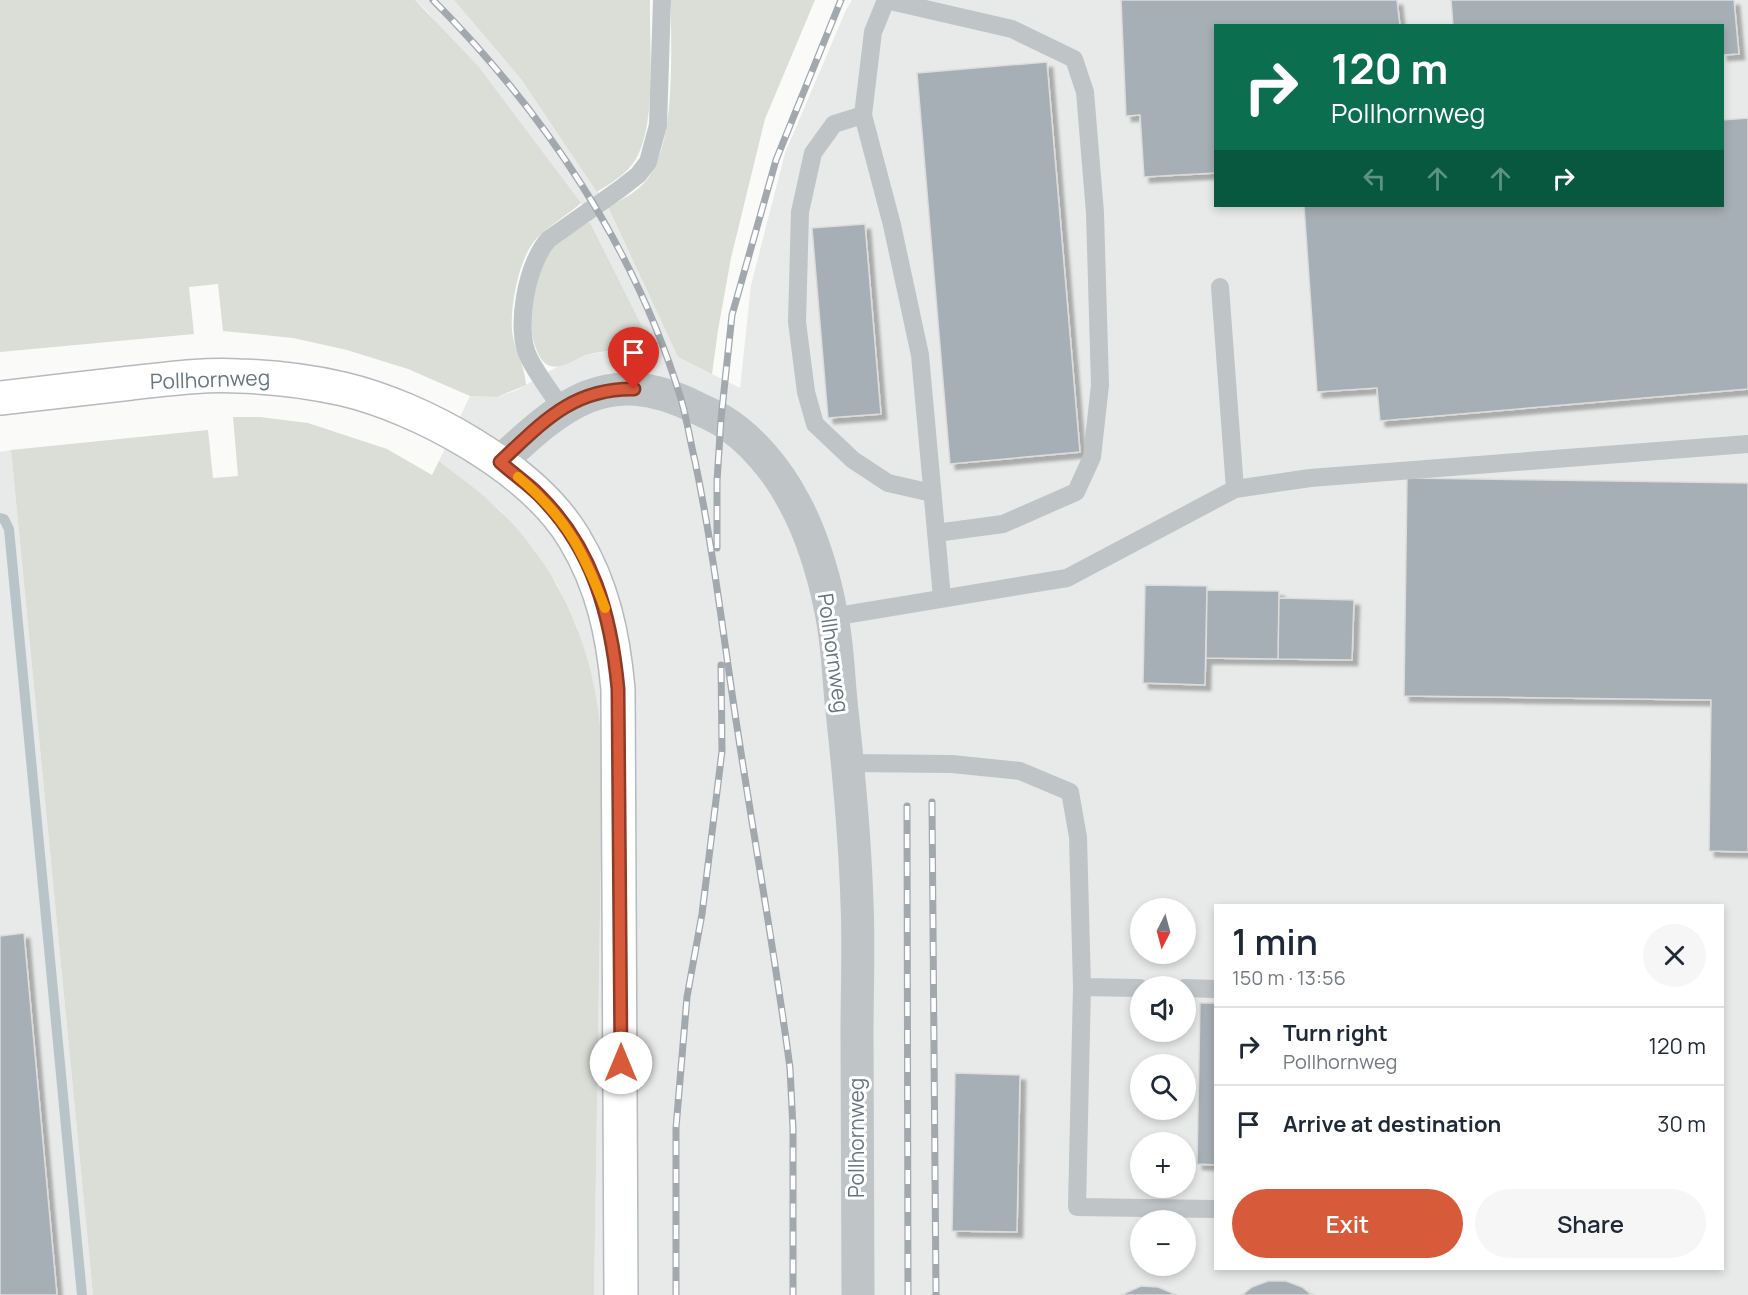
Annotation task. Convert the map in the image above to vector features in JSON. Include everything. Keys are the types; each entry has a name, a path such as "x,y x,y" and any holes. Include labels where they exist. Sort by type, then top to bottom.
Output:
{"main road":[{"name":"Pollhornweg","path":"0,398 194,376 237,375 292,379 343,389 399,407 450,432 500,462"},
{"path":"500,462 538,494 574,538 605,608 615,652 620,760 621,1295"}],"street":[{"name":"Pollhornweg","path":"500,462 562,409 598,392 613,388 634,389 682,400 721,419 759,453 795,502 809,534 832,617 848,763 857,903 858,1295"}],"lane":[{"path":"562,409 528,357 523,342 522,328 527,289 532,270 549,239 620,189 638,175 648,162 658,125 662,0"},
{"path":"936,533 1003,524 1076,492 1092,457 1100,385 1095,213 1085,92 1074,59 1012,29 886,0 873,32 863,115 892,225 920,355 933,493 936,533 942,598"},
{"path":"863,115 834,124 813,153 800,212 797,322 806,392 815,424 853,460 888,483 933,493"},
{"path":"1220,287 1235,489"},
{"path":"832,617 1067,578 1235,489 1322,477 1748,444"},
{"path":"848,763 952,764 1020,771 1070,792 1078,837 1082,987 1077,1207 1214,1209"},
{"path":"1082,987 1130,988"},
{"path":"1196,988 1214,989"}],"shaded area":[{"path":"0,0 415,0 478,66 581,203 537,238 525,257 517,282 512,331 526,385 497,397 470,396 408,369 347,350 293,338 223,331 218,284 189,287 194,334 0,352"},
{"path":"415,0 454,0 521,79 608,207 678,357 740,388 751,285 785,153 852,0 1748,0 1748,1295 594,1295 602,791 577,627 558,586 534,549 500,510 439,461 470,396 497,397 517,390 557,367 587,355 610,351 654,352 581,203 426,10"},
{"path":"454,0 650,0 650,82 647,125 643,144 628,169 597,192 521,79"},
{"path":"671,0 815,0 765,119 731,258 712,374 678,357 608,207 639,188 652,172 661,152 670,100"},
{"path":"590,222 655,353 629,350 603,352 586,355 557,367 546,364 541,359 533,338 531,307 534,290 544,258 552,246 564,234"},
{"path":"233,417 260,417 308,423 387,449 432,475 439,461 485,497 520,532 539,556 555,582 581,638 596,697 600,727 602,791 594,1295 93,1295 11,450 208,430 213,478 238,476"},
{"path":"11,450 93,1295 0,1295 0,452"}],"building":[{"path":"1121,0 1397,0 1400,24 1214,24 1214,173 1144,177 1140,115 1126,116"},
{"path":"1451,0 1734,0 1739,54 1724,55 1724,24 1453,24"},
{"path":"1047,62 1080,452 950,464 917,73"},
{"path":"1748,118 1748,389 1380,421 1377,388 1317,392 1304,207 1724,207 1724,120"},
{"path":"865,224 881,414 828,418 812,228"},
{"path":"1407,478 1748,483 1748,852 1709,851 1711,700 1404,696"},
{"path":"1145,585 1207,586 1205,685 1143,683"},
{"path":"1207,590 1279,591 1278,659 1206,658"},
{"path":"1279,598 1354,600 1352,660 1278,659"},
{"path":"24,933 57,1295 0,1295 0,936"},
{"path":"1200,1003 1214,1003 1214,1165 1197,1164"},
{"path":"955,1073 1020,1075 1017,1232 952,1231"},
{"path":"1268,1281 1286,1281 1302,1287 1312,1295 1242,1295 1252,1287"},
{"path":"1141,1286 1158,1287 1177,1295 1121,1295"}],"waterway":[{"path":"0,518 4,519 9,529 82,1295"}],"railway":[{"path":"433,0 512,88 548,135 581,184 612,235 638,288 662,343 683,407 712,553 790,1068 793,1129 793,1295"},
{"path":"717,548 717,481 732,315 776,160 841,0"},
{"path":"676,1295 676,1128 687,997 702,914 722,751 721,665"},
{"path":"932,802 936,1295"},
{"path":"907,806 908,1295"}],"slow traffic":[{"path":"518,477 538,494 574,538 605,608"}],"route":[{"path":"621,1063 620,760 618,689 611,631 593,577 574,538 538,494 500,462 536,429 576,401 613,388 634,389"}]}
